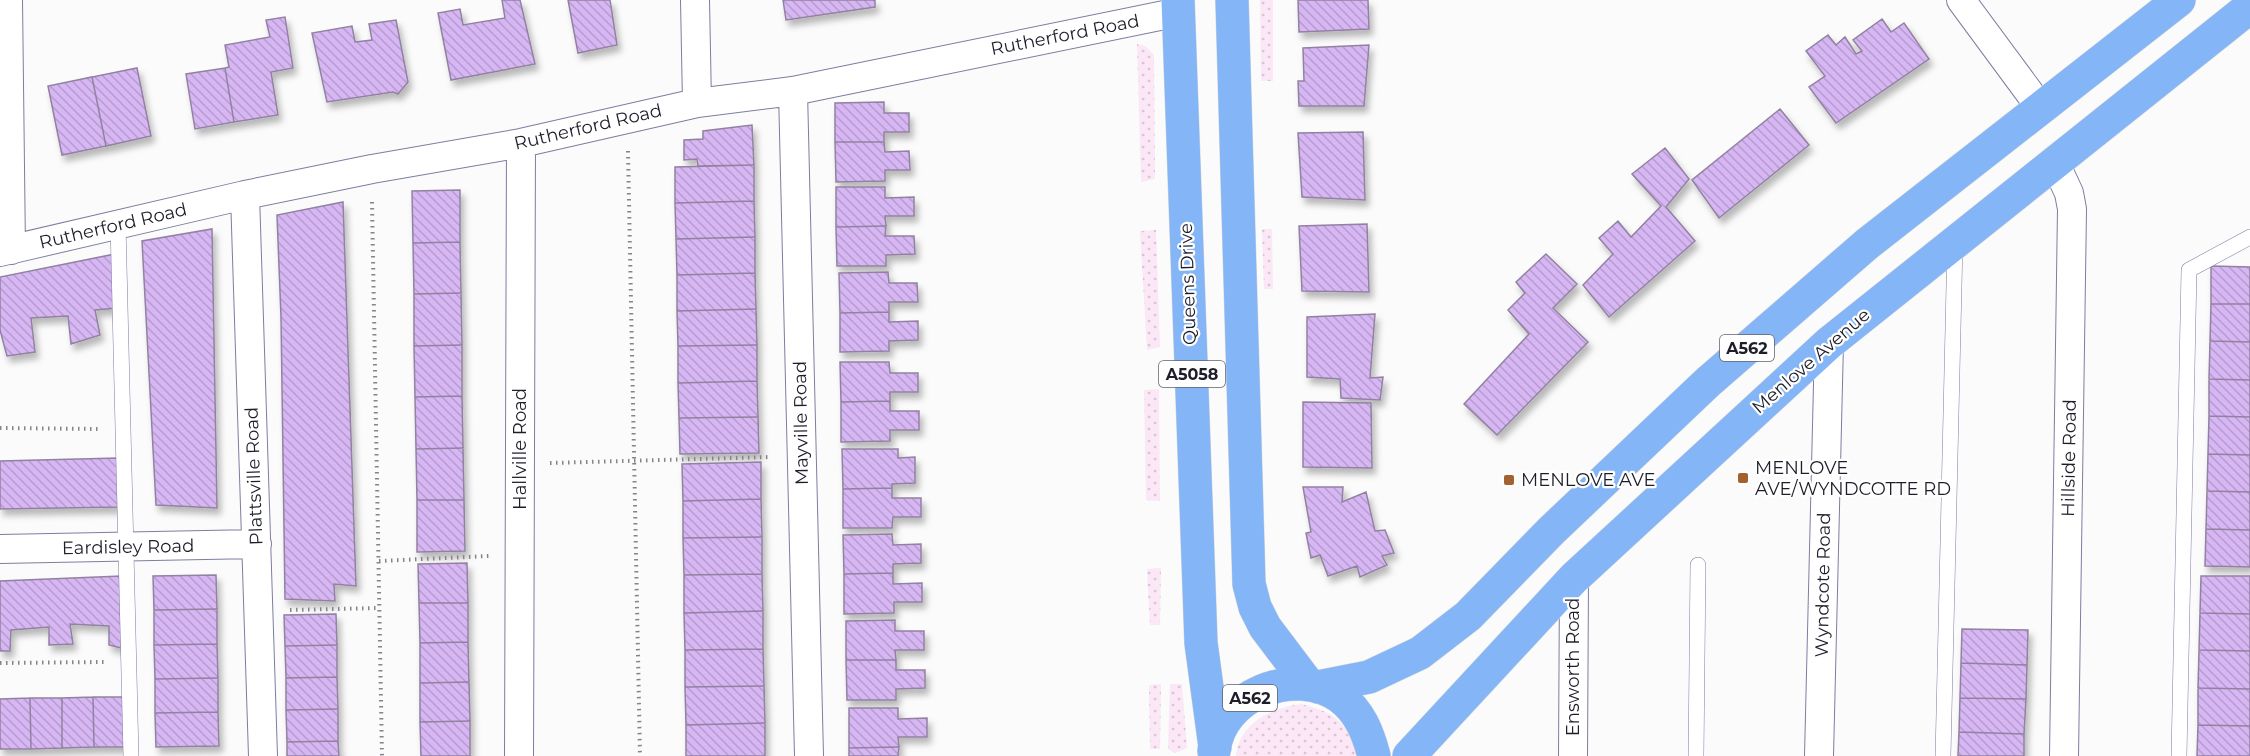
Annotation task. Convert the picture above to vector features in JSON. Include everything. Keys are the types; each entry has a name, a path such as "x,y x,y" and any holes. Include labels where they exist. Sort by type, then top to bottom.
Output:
{"highway":[{"name":"A5058","path":"1232,0 1249,584 1255,607 1265,627 1313,686"},
{"name":"A562","path":"1214,751 1224,724 1239,705 1260,691 1283,684 1313,686 1369,677 1420,652 1468,616 1551,531 1708,382 1867,244 2179,0"},
{"name":"Queens Drive","path":"1178,6 1202,643 1214,751"},
{"name":"Menlove Avenue","path":"1409,756 1574,578 1828,343 2250,7"},
{"path":"1313,686 1339,697 1356,712 1368,733 1374,756"}],"street":[{"path":"6,251 8,0"},
{"path":"695,0 697,103"},
{"path":"1961,0 2040,107"},
{"name":"Rutherford Road","path":"6,251 245,195 372,169 520,143 697,103 793,91 1178,6"},
{"name":"Mayville Road","path":"793,91 809,756"},
{"name":"Hallville Road","path":"519,756 520,143"},
{"name":"Hillside Road","path":"2055,163 2069,193 2072,209 2064,756"},
{"name":"Plattsville Road","path":"245,195 263,756"},
{"name":"Wyndcote Road","path":"1819,756 1828,343"},
{"name":"Eardisley Road","path":"0,549 257,544"},
{"name":"Ensworth Road","path":"1573,756 1574,578"}],"lane":[{"path":"118,224 131,756"},
{"path":"2179,756 2189,270 2250,237"},
{"path":"1942,756 1955,241"},
{"path":"1696,756 1698,566"}],"path":[{"path":"627,117 636,461 640,756"},
{"path":"372,169 382,756"},
{"path":"0,428 123,429"},
{"path":"520,464 802,456"},
{"path":"379,561 519,555"},
{"path":"259,611 379,608"},
{"path":"0,663 128,662"}],"shaded area":[{"path":"1260,0 1273,0 1273,81 1261,81"},
{"path":"1137,44 1145,46 1154,55 1155,179 1141,182"},
{"path":"1262,229 1272,229 1273,289 1264,289"},
{"path":"1156,230 1160,347 1147,350 1140,231"},
{"path":"1159,389 1160,501 1146,500 1144,390"},
{"path":"1161,568 1160,625 1150,625 1147,569"},
{"path":"1161,684 1160,749 1150,749 1149,685"},
{"path":"1170,684 1182,684 1187,748 1175,753 1168,749"},
{"path":"1301,704 1323,711 1339,721 1350,735 1359,756 1236,756 1244,734 1259,719 1279,709"}],"building":[{"path":"502,0 520,0 535,64 451,80 438,13 460,9 463,25 505,18"},
{"path":"568,0 610,0 617,45 578,53"},
{"path":"783,0 875,0 875,7 786,20"},
{"path":"1298,0 1368,0 1369,29 1299,32"},
{"path":"285,17 293,68 271,72 278,115 234,122 225,68 229,67 225,45 270,37 266,20"},
{"path":"1882,19 1891,32 1904,23 1929,59 1836,123 1809,87 1825,76 1806,51 1828,35 1836,45 1845,37 1856,54 1862,51 1853,40"},
{"path":"396,20 408,82 398,94 393,92 327,102 312,33 352,26 355,42 372,40 369,24"},
{"path":"1369,45 1364,106 1299,106 1298,81 1304,81 1303,48"},
{"path":"137,68 151,136 106,146 92,77"},
{"path":"225,68 234,122 195,129 186,74"},
{"path":"92,77 106,146 62,155 48,86"},
{"path":"884,102 884,113 909,113 909,132 884,132 884,142 835,142 835,103"},
{"path":"1780,109 1809,145 1719,218 1692,180"},
{"path":"752,125 754,165 698,166 697,159 684,160 684,140 703,139 703,131"},
{"path":"1363,132 1365,200 1302,197 1298,133"},
{"path":"835,142 884,142 885,152 909,151 910,170 885,170 885,181 836,182"},
{"path":"1665,148 1689,179 1666,207 1695,241 1609,317 1583,285 1613,254 1599,238 1618,221 1631,237 1661,206 1632,174"},
{"path":"754,165 754,201 675,203 675,167"},
{"path":"836,187 885,187 885,198 914,197 914,216 885,216 886,226 836,227"},
{"path":"460,190 460,242 413,243 412,191"},
{"path":"754,201 755,237 676,239 675,203"},
{"path":"343,202 356,586 334,584 335,601 285,599 281,317 277,215"},
{"path":"1367,224 1369,292 1302,291 1299,226"},
{"path":"886,226 885,236 914,236 915,254 886,255 886,266 837,266 836,227"},
{"path":"212,229 217,508 156,505 142,241"},
{"path":"755,237 755,273 677,275 676,239"},
{"path":"460,242 461,293 414,294 413,243"},
{"path":"115,254 118,308 95,310 100,335 71,344 68,316 31,318 35,352 7,356 0,330 0,277"},
{"path":"1546,254 1577,284 1553,308 1588,342 1497,435 1464,404 1529,334 1508,310 1525,293 1516,282"},
{"path":"2211,266 2250,267 2250,304 2211,304"},
{"path":"888,272 889,283 917,283 918,302 889,302 889,312 840,313 839,273"},
{"path":"755,273 756,309 677,311 677,275"},
{"path":"461,293 462,345 414,346 414,294"},
{"path":"2211,304 2250,304 2250,342 2210,341"},
{"path":"756,309 757,345 678,346 677,311"},
{"path":"889,312 889,322 918,321 918,340 889,341 889,351 840,352 840,313"},
{"path":"1375,314 1370,378 1383,377 1380,400 1341,398 1340,379 1307,377 1307,317"},
{"path":"2210,341 2250,342 2250,380 2209,379"},
{"path":"462,345 462,396 415,397 414,346"},
{"path":"757,345 757,381 678,383 678,346"},
{"path":"840,362 889,362 890,373 918,373 918,392 890,392 890,401 841,402"},
{"path":"2209,379 2250,380 2250,417 2209,416"},
{"path":"757,381 758,417 679,418 678,383"},
{"path":"462,396 463,448 416,449 415,397"},
{"path":"890,401 890,411 919,411 919,430 890,430 890,441 841,442 841,402"},
{"path":"1303,402 1371,403 1372,468 1303,467"},
{"path":"2209,416 2250,417 2250,455 2208,454"},
{"path":"758,417 759,453 680,454 679,418"},
{"path":"463,448 464,500 417,500 416,449"},
{"path":"842,449 898,449 898,458 915,457 915,483 892,484 892,488 843,489"},
{"path":"2208,454 2250,455 2250,492 2207,491"},
{"path":"118,458 119,507 0,509 0,461"},
{"path":"761,462 761,499 683,501 682,464"},
{"path":"1303,487 1343,487 1342,502 1366,492 1375,531 1385,530 1394,553 1382,556 1387,565 1360,577 1357,566 1328,576 1320,555 1311,558 1306,533 1311,532"},
{"path":"892,488 892,498 921,498 921,517 893,517 892,528 843,528 843,489"},
{"path":"2207,491 2250,492 2250,530 2206,529"},
{"path":"761,499 762,537 683,538 683,501"},
{"path":"417,500 464,500 465,551 417,552"},
{"path":"2206,529 2250,530 2250,567 2205,566"},
{"path":"892,534 893,545 921,544 921,563 893,564 893,573 844,574 843,535"},
{"path":"762,537 762,574 684,575 683,538"},
{"path":"467,563 468,603 419,603 418,564"},
{"path":"893,573 893,584 922,583 922,602 894,602 894,613 844,614 844,574"},
{"path":"762,574 763,611 684,613 684,575"},
{"path":"216,575 217,609 154,610 153,576"},
{"path":"121,576 121,648 109,645 109,626 70,624 73,644 49,645 49,627 11,630 10,651 0,651 0,581"},
{"path":"2201,576 2250,576 2250,614 2200,613"},
{"path":"419,603 468,603 468,642 420,643"},
{"path":"217,609 217,644 154,645 154,610"},
{"path":"763,611 763,649 685,650 684,613"},
{"path":"2200,613 2250,614 2250,651 2199,650"},
{"path":"336,614 337,645 285,646 284,615"},
{"path":"895,620 895,631 924,631 924,650 895,650 896,660 846,660 846,621"},
{"path":"1962,629 2028,630 2027,665 1961,663"},
{"path":"468,642 469,682 420,683 420,643"},
{"path":"217,644 218,678 155,679 154,645"},
{"path":"337,645 337,677 286,678 285,646"},
{"path":"763,649 764,686 685,687 685,650"},
{"path":"2199,650 2250,651 2250,689 2198,688"},
{"path":"846,660 896,660 896,670 925,670 925,688 896,689 896,700 847,700"},
{"path":"1961,663 2027,665 2026,699 1960,698"},
{"path":"337,677 338,709 286,710 286,678"},
{"path":"218,678 218,712 155,713 155,679"},
{"path":"469,682 470,721 420,722 420,683"},
{"path":"764,686 765,723 686,725 685,687"},
{"path":"2198,688 2250,689 2250,726 2198,725"},
{"path":"93,697 124,697 125,747 94,747"},
{"path":"93,697 94,747 62,748 62,698"},
{"path":"30,698 31,749 0,749 0,699"},
{"path":"30,698 62,698 62,748 31,749"},
{"path":"1960,698 2026,699 2024,734 1959,732"},
{"path":"849,708 898,708 898,719 927,718 927,737 898,737 899,747 849,748"},
{"path":"338,709 338,741 287,742 286,710"},
{"path":"218,712 219,746 156,747 155,713"},
{"path":"470,721 470,756 421,756 420,722"},
{"path":"765,723 765,756 686,756 686,725"},
{"path":"2198,725 2250,726 2250,756 2197,756"},
{"path":"1959,732 2024,734 2024,756 1958,756"},
{"path":"338,741 339,756 287,756 287,742"},
{"path":"899,747 898,756 849,756 849,748"}],"place":[{"name":"MENLOVE AVE/WYNDCOTTE RD","path":"1743,478"},
{"name":"MENLOVE AVE","path":"1509,480"}]}
